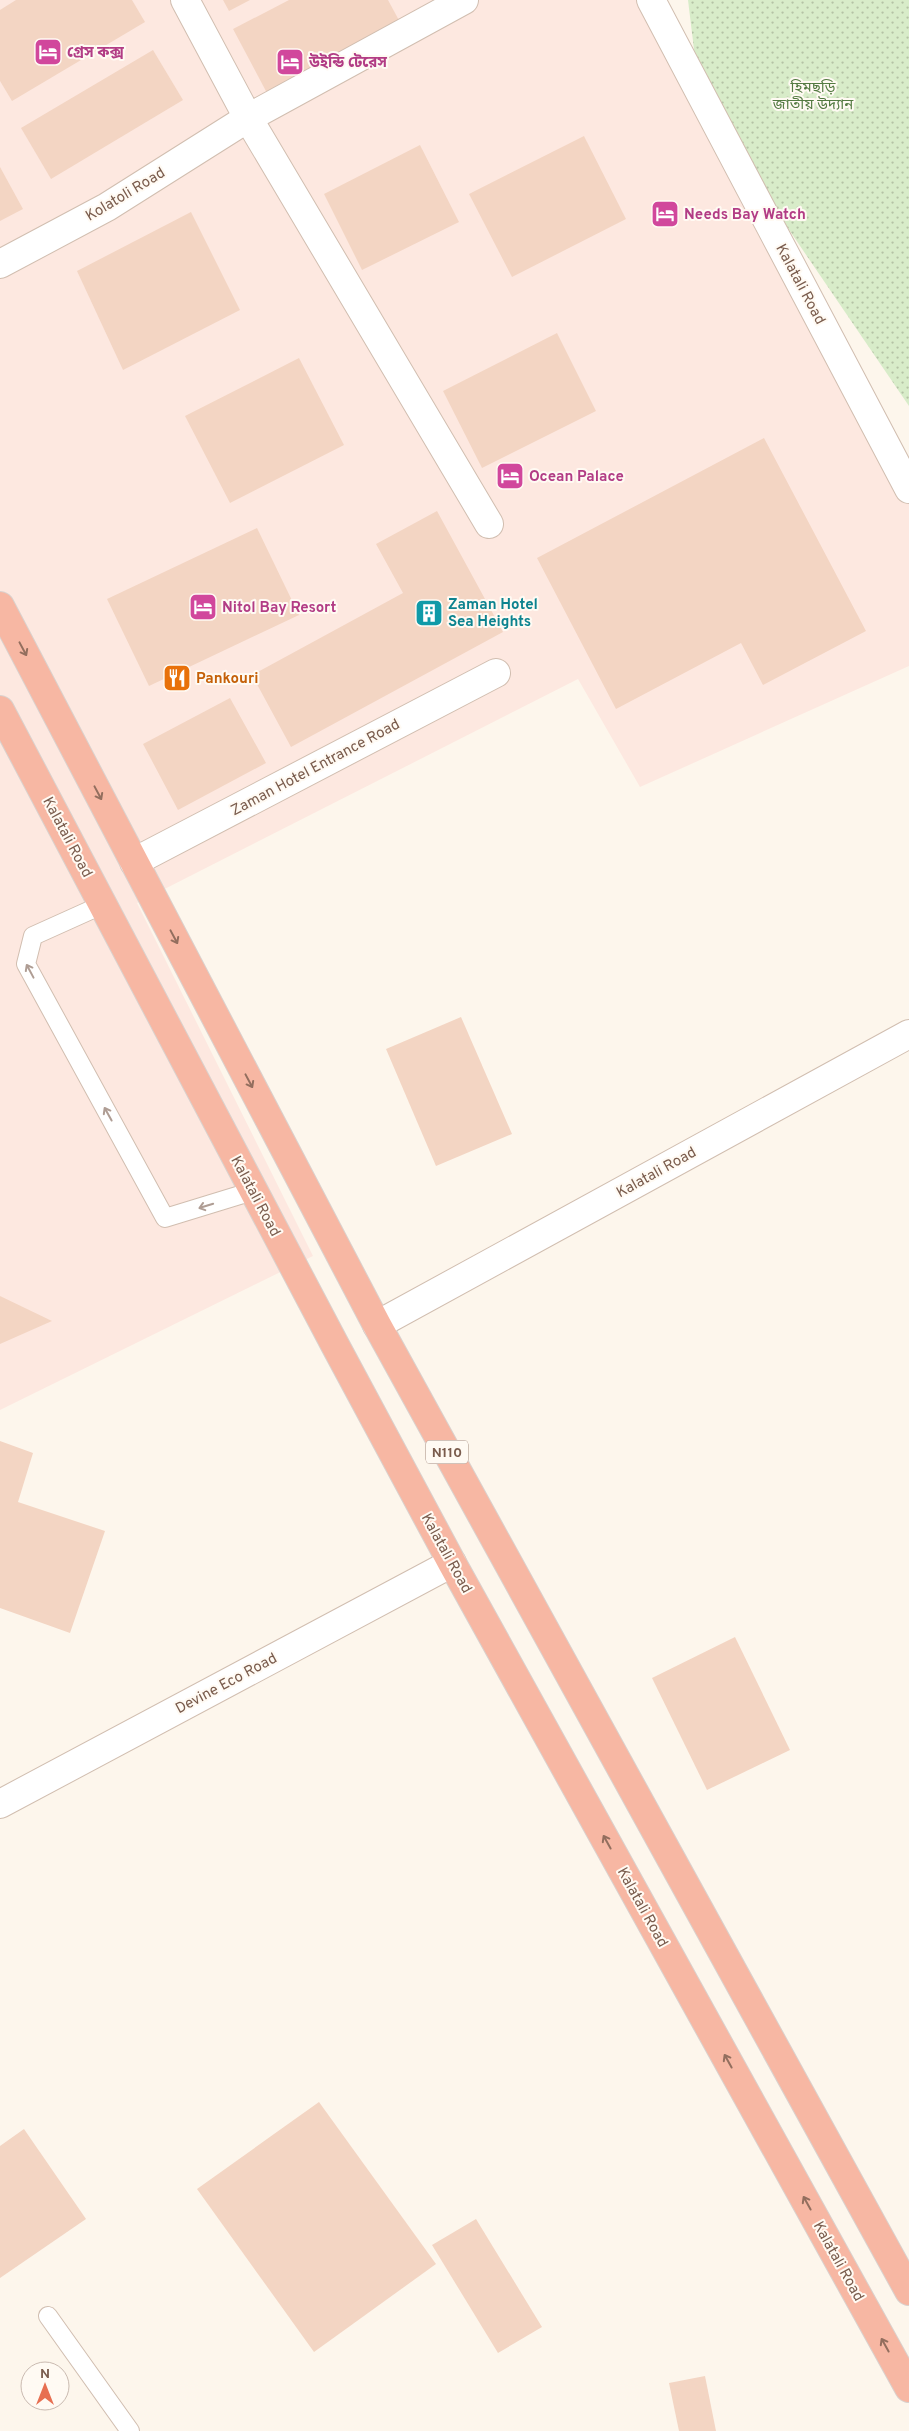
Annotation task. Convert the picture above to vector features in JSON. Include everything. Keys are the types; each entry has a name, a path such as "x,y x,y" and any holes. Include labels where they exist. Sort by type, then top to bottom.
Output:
{"highway":[{"name":"N110","path":"0,606 377,1325 909,2291"},
{"name":"Kalatali Road","path":"0,710 104,904 253,1191 452,1563 909,2388"}],"street":[{"path":"185,0 248,118 489,524"},
{"name":"Kolatoli Road","path":"0,264 107,207 248,118 464,0"},
{"name":"Kalatali Road","path":"651,0 909,489"},
{"name":"Zaman Hotel Entrance Road","path":"134,862 496,673"},
{"name":"Kalatali Road","path":"377,1325 909,1034"},
{"name":"Devine Eco Road","path":"0,1804 452,1563"}],"lane":[{"path":"104,904 34,936 26,964 165,1218 253,1191"},
{"path":"48,2316 130,2431"}],"shaded area":[{"path":"0,0 653,0 909,486 909,666 640,787 578,679 137,903 313,1256 0,1410"}],"green space":[{"name":"হিমছড়ি জাতীয় উদ্যান","path":"688,0 909,0 909,406 700,99"}],"building":[{"name":"গ্রেস কক্স","path":"16,0 132,0 145,22 12,101 0,81 0,10"},
{"path":"223,0 250,0 229,11"},
{"name":"উইন্ডি টেরেস","path":"289,0 388,0 401,24 268,95 233,29"},
{"path":"153,50 183,100 51,179 21,128"},
{"path":"584,136 626,219 512,277 469,194"},
{"path":"420,145 459,222 362,270 324,194"},
{"path":"0,167 23,209 0,221"},
{"path":"191,212 240,310 123,370 77,271"},
{"path":"557,333 596,411 482,468 443,391"},
{"path":"299,358 344,445 230,503 185,416"},
{"path":"764,438 866,631 763,685 741,643 616,709 537,558"},
{"name":"Zaman Hotel Sea Heights","path":"437,511 503,632 291,747 252,675 403,593 376,544"},
{"name":"Nitol Bay Resort","path":"257,528 299,615 149,686 107,599"},
{"path":"230,698 266,763 178,810 143,744"},
{"path":"461,1017 512,1134 436,1166 386,1049"},
{"path":"0,1296 52,1321 0,1344"},
{"path":"0,1441 33,1453 18,1502 105,1531 70,1633 0,1608"},
{"path":"735,1637 790,1750 707,1790 652,1678"},
{"path":"319,2102 436,2264 314,2352 197,2189"},
{"path":"24,2129 86,2219 0,2278 0,2146"},
{"path":"476,2219 542,2327 498,2353 432,2245"},
{"path":"705,2376 716,2431 679,2431 669,2383"}],"place":[{"name":"গ্রেস কক্স","path":"48,52"},
{"name":"উইন্ডি টেরেস","path":"290,62"},
{"name":"Needs Bay Watch","path":"665,214"},
{"name":"Ocean Palace","path":"510,476"},
{"name":"Nitol Bay Resort","path":"203,607"},
{"name":"Zaman Hotel Sea Heights","path":"429,613"},
{"name":"Pankouri","path":"177,678"}]}
